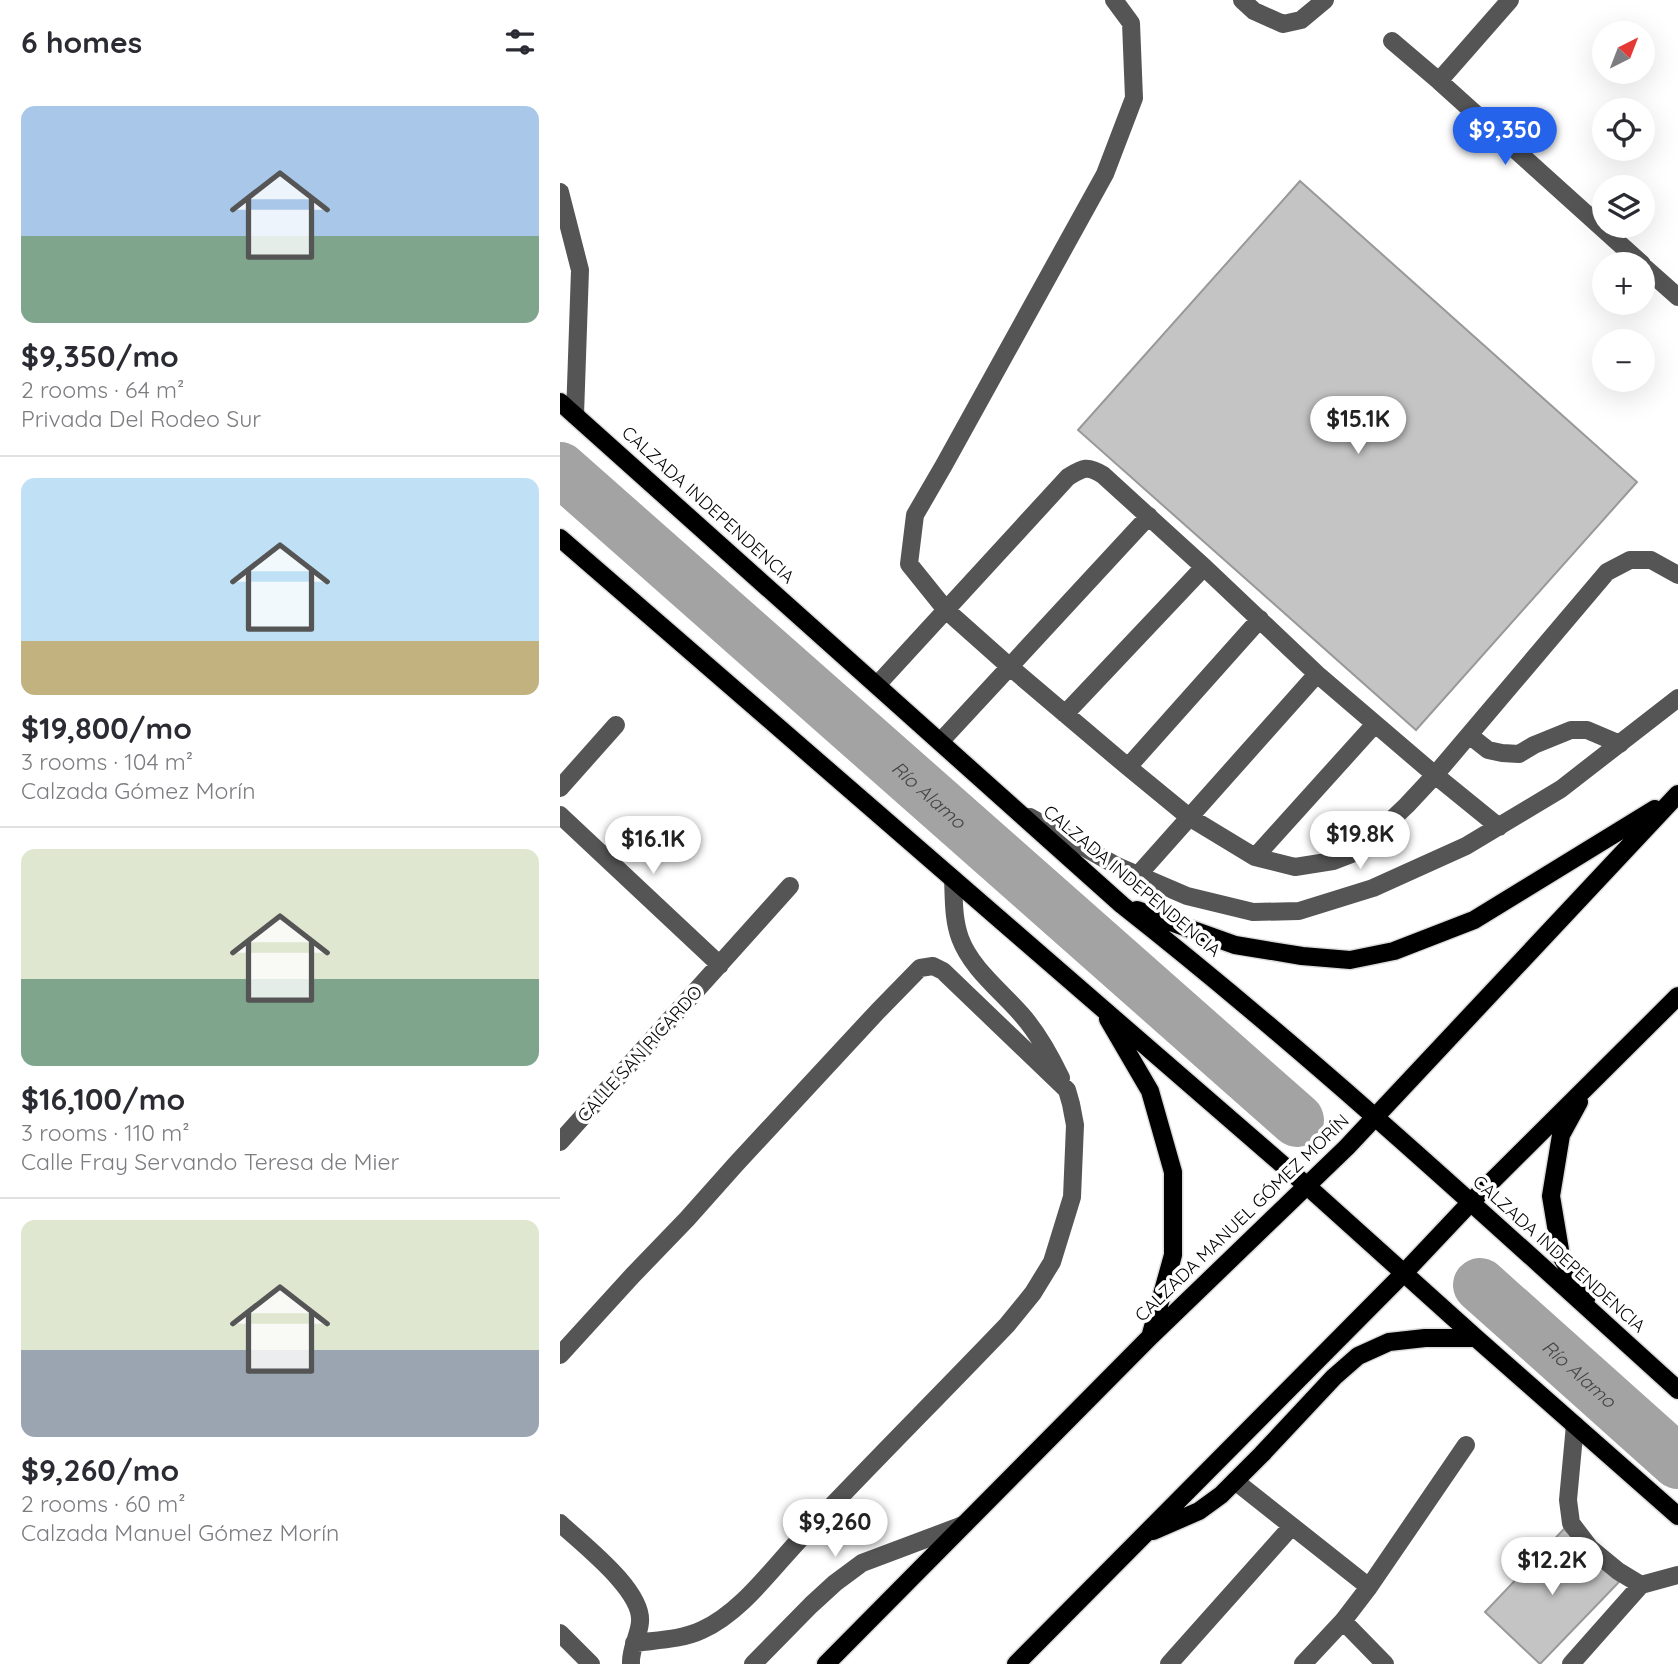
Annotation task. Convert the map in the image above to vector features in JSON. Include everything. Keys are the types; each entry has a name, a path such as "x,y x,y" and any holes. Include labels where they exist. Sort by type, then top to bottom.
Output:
{"main road":[{"name":"CALZADA INDEPENDENCIA","path":"560,402 1122,905 1196,963 1375,1117 1678,1390"},
{"path":"560,538 1306,1185 1678,1516"},
{"path":"1122,905 1235,945 1301,956 1350,960 1394,951 1474,920 1677,795"},
{"name":"CALZADA MANUEL GÓMEZ MORÍN","path":"826,1664 1151,1336 1347,1147 1677,795"},
{"path":"1016,1664 1678,996"},
{"path":"1101,1007 1150,1091 1172,1172 1173,1255 1151,1336"},
{"path":"1591,1082 1561,1135 1551,1196 1562,1256 1595,1314"},
{"path":"1144,1535 1199,1511 1221,1496 1334,1377 1358,1356 1389,1342 1425,1338 1476,1338"}],"street":[{"path":"1114,0 1131,23 1134,98 1105,174 915,514 909,564 947,610 1128,768 1189,817 1255,857 1295,867 1334,861 1359,851 1435,775 1607,572 1630,560 1651,560 1678,575"},
{"path":"1242,0 1254,10 1283,24 1301,20 1325,0"},
{"path":"1439,81 1510,0"},
{"path":"1392,41 1628,252"},
{"path":"560,192 580,270 575,415"},
{"path":"1655,277 1678,297"},
{"path":"877,685 1068,477 1083,468 1094,470 1103,475 1204,566 1317,674 1499,827"},
{"path":"940,742 1149,516"},
{"path":"1065,714 1204,566"},
{"path":"1128,768 1260,620"},
{"path":"1138,875 1317,674"},
{"path":"1016,809 1117,866 1188,896 1252,912 1299,911 1373,888 1466,846 1561,789 1678,698"},
{"path":"1255,857 1375,724"},
{"path":"560,788 616,725"},
{"path":"1469,735 1488,750 1502,754 1519,754 1571,730 1587,730 1620,744"},
{"path":"560,816 720,965"},
{"path":"634,1643 676,1639 702,1630 723,1617 753,1591 1007,1325 1033,1293 1052,1262 1072,1197 1075,1125 1071,1104 1067,1090 1036,1033 974,962 960,939 954,915 953,878"},
{"name":"CALLE SAN RICARDO","path":"560,1142 790,886"},
{"path":"560,1355 920,968 933,966 943,971 1067,1090"},
{"path":"1575,1425 1567,1500 1571,1523 1590,1548 1618,1571 1641,1585"},
{"path":"1303,1664 1343,1621 1369,1587 1466,1445"},
{"path":"1235,1481 1369,1587"},
{"path":"560,1523 616,1575 632,1594 639,1608 641,1623 631,1664"},
{"path":"752,1664 811,1605 862,1563 963,1525"},
{"path":"1169,1664 1292,1526"},
{"path":"1570,1664 1641,1585 1678,1575"},
{"path":"1343,1621 1385,1664"},
{"path":"560,1633 592,1664"}],"building":[{"path":"1300,181 1637,482 1416,730 1078,430"},
{"path":"1564,1529 1619,1582 1540,1664 1485,1612"}],"waterway":[{"name":"Río Alamo","path":"560,469 1297,1120"},
{"name":"Río Alamo","path":"1480,1285 1678,1462"}]}
